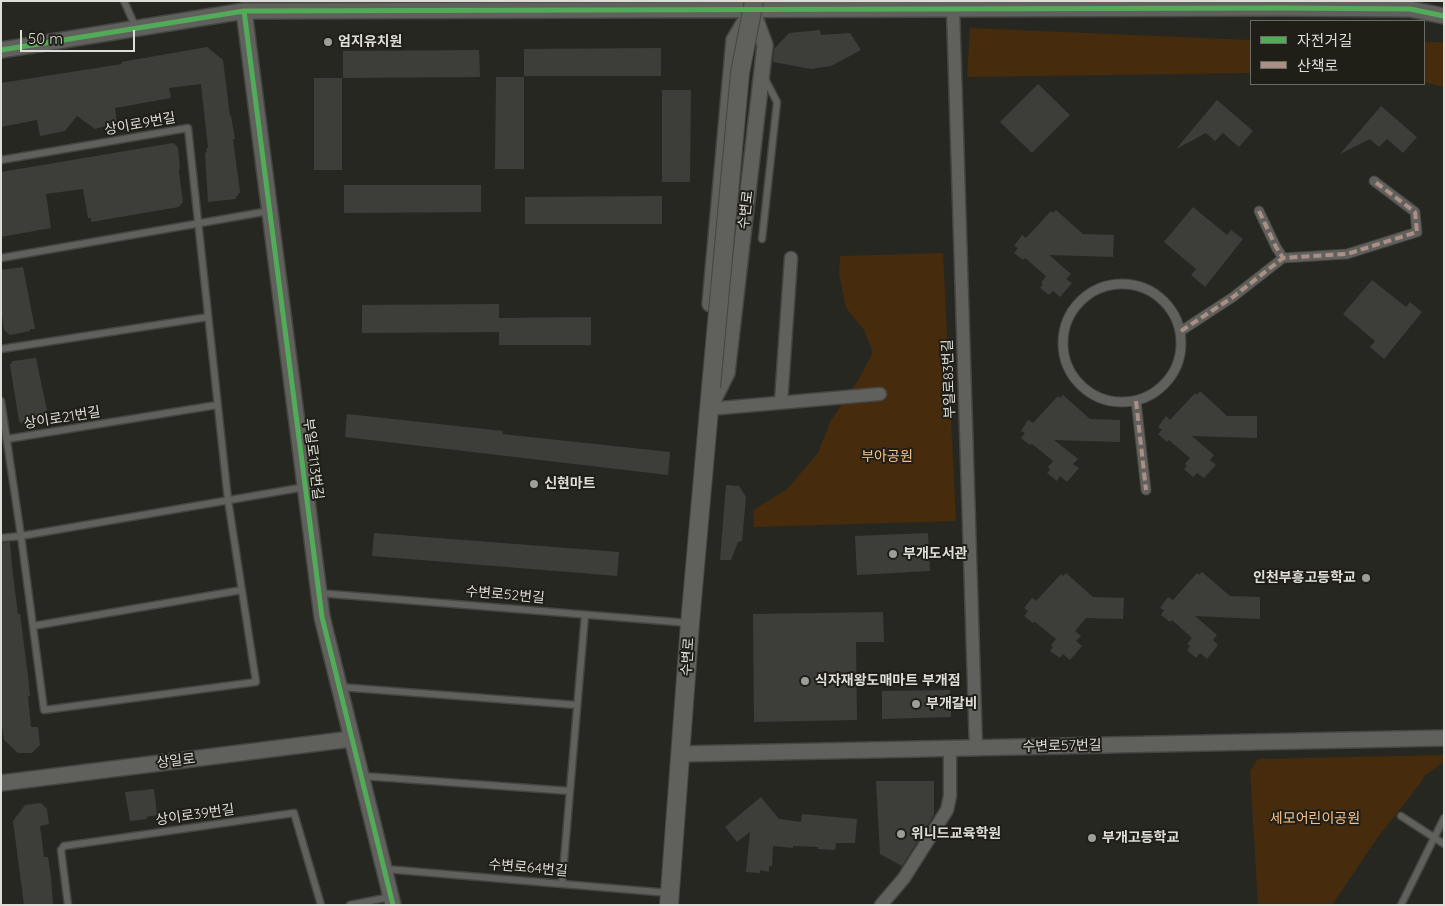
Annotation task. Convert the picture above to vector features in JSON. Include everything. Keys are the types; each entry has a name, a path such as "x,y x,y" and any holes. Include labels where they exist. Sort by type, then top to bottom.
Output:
{"main road":[{"name":"수변로","path":"670,899 690,623 740,73 753,5"}],"street":[{"path":"1,50 244,11 753,5 953,9 1410,9 1444,16"},
{"name":"수변로","path":"709,409 727,373 765,45 753,5"},
{"name":"수변로","path":"709,409 702,390 734,40 753,5"},
{"name":"부일로83번길","path":"953,9 976,748"},
{"name":"부일로113번길","path":"244,11 318,593 338,686 392,901"},
{"path":"1180,331 1233,297 1283,258 1347,254 1417,232 1415,212 1374,181"},
{"path":"1259,211 1283,258"},
{"path":"782,402 791,258"},
{"path":"1123,284 1143,287 1160,297 1173,312 1180,331 1182,349 1177,367 1167,382 1153,394 1136,401 1116,402 1097,397 1080,385 1069,369 1063,350 1064,330 1072,312 1085,296 1103,287 1123,284"},
{"path":"709,409 880,394"},
{"path":"1136,401 1146,490"},
{"name":"수변로57번길","path":"680,754 1444,738"},
{"name":"상일로","path":"1,783 351,739"},
{"path":"881,905 904,878 947,810 950,796 950,748"}],"lane":[{"path":"124,1 136,28"},
{"path":"762,72 777,102 762,239"},
{"name":"상이로9번길","path":"1,160 188,128 228,500"},
{"path":"1,258 270,211"},
{"path":"1,349 208,317"},
{"path":"1,401 7,439"},
{"name":"상이로21번길","path":"218,405 7,439 44,710 256,682 242,590"},
{"path":"1,538 305,487"},
{"path":"33,626 242,590 228,500"},
{"name":"수변로52번길","path":"318,593 690,623"},
{"path":"562,884 585,614"},
{"path":"338,686 578,705"},
{"path":"361,776 570,791"},
{"name":"상이로39번길","path":"68,905 61,850 64,846 294,813 321,905"},
{"path":"1401,816 1444,844"},
{"path":"1401,905 1444,818"},
{"name":"수변로64번길","path":"384,869 562,884 670,899"},
{"path":"350,905 392,901"}],"green space":[{"path":"970,28 1250,40 1250,73 967,77"},
{"path":"1425,42 1444,42 1444,87 1425,82"},
{"name":"부아공원","path":"943,253 956,521 754,527 753,510 787,489 818,453 830,422 859,379 873,352 864,330 846,308 839,273 840,256"},
{"name":"세모어린이공원","path":"1444,755 1444,762 1424,776 1378,837 1332,905 1258,905 1250,771 1258,759"}],"building":[{"path":"820,30 821,35 850,33 861,50 831,66 811,69 773,62 774,49 789,33"},
{"path":"207,47 223,60 235,139 233,139 240,192 235,199 208,202 205,153 207,152 206,148 208,148 201,84 169,88 171,98 115,108 117,123 95,129 77,116 65,131 40,136 37,120 1,127 1,83 122,64 121,62"},
{"path":"661,48 661,76 524,76 524,49"},
{"path":"479,50 480,77 343,78 343,51"},
{"path":"496,77 524,77 524,169 495,169"},
{"path":"314,78 342,78 342,170 314,170"},
{"path":"1038,84 1070,115 1032,153 1000,122"},
{"path":"662,90 691,90 690,182 662,182"},
{"path":"1217,100 1253,131 1239,147 1223,133 1215,141 1206,133 1176,149"},
{"path":"1381,106 1417,137 1403,153 1387,139 1379,147 1370,139 1340,154"},
{"path":"173,143 178,147 183,202 179,207 91,222 91,218 88,218 83,189 46,194 51,228 1,237 1,172"},
{"path":"344,185 481,185 481,212 344,213"},
{"path":"662,196 662,224 525,224 525,197"},
{"path":"1193,207 1227,235 1231,230 1243,239 1205,287 1191,275 1196,269 1164,242"},
{"path":"1056,210 1083,234 1114,235 1113,257 1049,255 1071,274 1066,279 1072,283 1060,297 1053,291 1049,295 1040,288 1046,276 1025,258 1023,260 1014,253 1018,248 1014,246 1022,235 1026,238 1051,211 1053,213"},
{"path":"23,267 35,329 10,335 4,330 1,309 1,270"},
{"path":"1372,280 1406,307 1410,302 1422,312 1384,359 1370,347 1375,341 1343,314"},
{"path":"499,304 499,318 591,317 591,345 499,345 499,332 362,333 362,305"},
{"path":"36,358 49,420 23,425 19,421 10,365 13,361"},
{"path":"1200,391 1227,416 1257,416 1257,438 1192,436 1214,455 1210,460 1216,465 1204,478 1197,473 1193,477 1184,469 1187,466 1185,464 1190,458 1169,440 1167,442 1158,434 1162,430 1158,427 1166,416 1170,420 1195,393 1197,395"},
{"path":"1063,395 1090,419 1120,420 1120,442 1054,440 1078,459 1073,464 1079,468 1067,482 1060,476 1057,481 1047,473 1050,470 1048,467 1053,461 1032,444 1030,445 1021,438 1025,433 1021,431 1028,420 1033,423 1058,396 1060,398"},
{"path":"347,414 503,431 502,434 670,452 668,475 345,437"},
{"path":"726,485 739,486 746,497 742,541 738,542 731,560 720,560"},
{"path":"374,533 619,552 617,576 372,556"},
{"name":"부개도서관","path":"928,533 930,571 857,575 855,536"},
{"path":"10,542 18,614 20,614 28,676 31,727 38,727 40,745 32,753 18,753 4,740 1,717 1,543"},
{"path":"1202,572 1230,596 1260,597 1260,619 1195,616 1217,635 1213,640 1218,645 1207,659 1200,653 1196,658 1187,650 1190,646 1187,644 1192,638 1172,620 1170,622 1161,615 1164,610 1160,608 1168,597 1173,600 1197,573 1199,575"},
{"path":"1066,573 1093,597 1124,598 1123,619 1086,618 1075,631 1081,636 1076,641 1082,646 1070,660 1063,654 1060,658 1050,651 1053,647 1051,645 1056,639 1035,622 1033,623 1024,616 1028,611 1024,608 1032,598 1036,601 1061,574 1063,576"},
{"name":"식자재왕도매마트 부개점","path":"883,612 884,642 856,642 857,720 754,722 753,614"},
{"name":"부개갈비","path":"950,690 951,717 882,719 882,691"},
{"name":"위니드교육학원","path":"876,781 934,781 934,815 902,866 880,854"},
{"path":"154,789 157,815 146,817 147,819 130,821 125,792"},
{"path":"761,797 779,819 801,822 802,814 857,819 855,843 836,843 835,850 818,849 818,847 793,846 793,848 773,846 772,866 769,866 769,872 760,870 760,873 746,872 750,832 737,842 725,827"},
{"path":"41,803 47,809 49,824 40,826 44,857 48,857 53,905 24,905 13,821 25,805"}],"marked path":[{"path":"1181,331 1233,297 1283,258 1347,254 1417,232 1415,212 1374,181"},
{"path":"1259,211 1283,258"},
{"path":"1136,401 1146,490"}],"cycle path":[{"path":"1,50 244,11 1280,8 1410,9 1444,16"},
{"path":"244,11 322,617 393,905"}],"place":[{"name":"엄지유치원","path":"328,42"},
{"name":"신현마트","path":"534,484"},
{"name":"부개도서관","path":"893,554"},
{"name":"인천부흥고등학교","path":"1366,578"},
{"name":"식자재왕도매마트 부개점","path":"805,681"},
{"name":"부개갈비","path":"916,704"},
{"name":"위니드교육학원","path":"901,834"},
{"name":"부개고등학교","path":"1092,838"}]}
